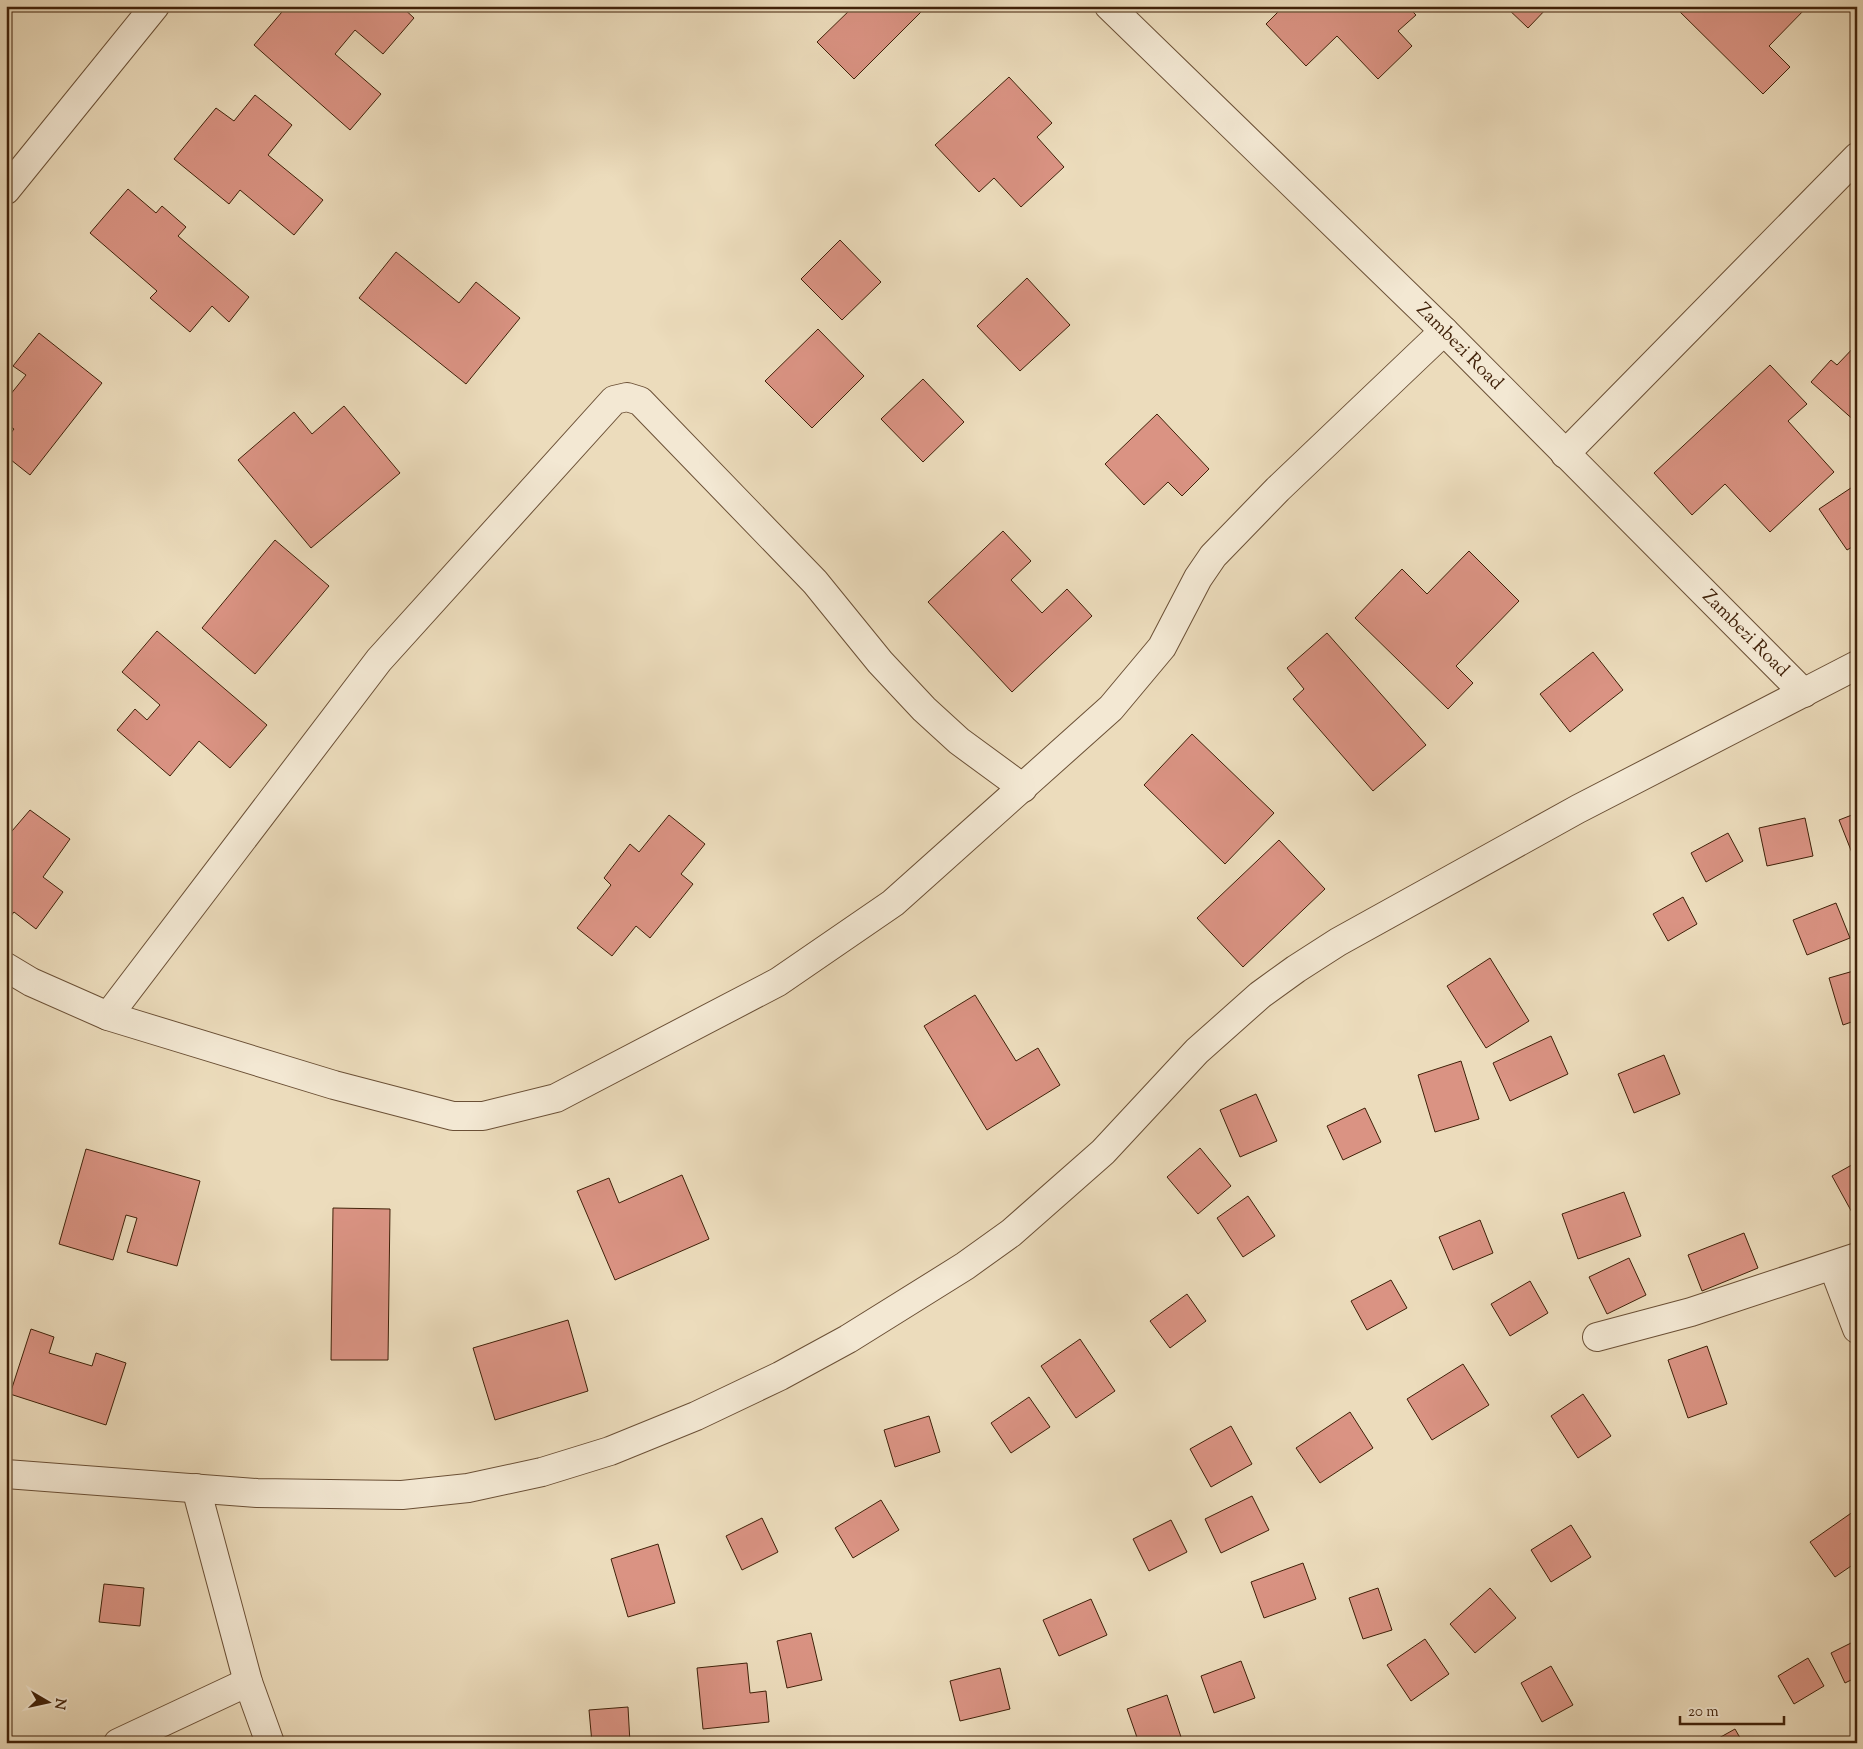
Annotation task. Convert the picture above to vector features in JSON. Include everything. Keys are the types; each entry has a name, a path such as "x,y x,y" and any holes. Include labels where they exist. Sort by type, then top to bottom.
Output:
{"street":[{"path":"6,190 155,6"},
{"name":"Zambezi Road","path":"1119,10 1444,331 1564,454 1804,693"},
{"path":"1564,454 1857,157"},
{"path":"6,967 31,982 108,1016 334,1085 453,1116 483,1116 556,1098 778,982 893,903 1111,708 1162,647 1198,578 1212,556 1278,489 1444,331"},
{"path":"108,1016 379,660 614,400 627,397 640,401 815,582 880,662 924,709 960,741 1023,788"},
{"path":"6,1474 257,1494 402,1495 468,1488 542,1472 610,1451 696,1416 780,1376 848,1339 912,1300 1011,1233 1103,1152 1197,1051 1260,995 1296,969 1338,942 1504,849 1857,665"},
{"path":"1597,1337 1691,1312 1845,1261 1857,1328"},
{"path":"196,1488 248,1682 270,1743"},
{"path":"118,1743 248,1682"}],"building":[{"path":"287,6 401,6 414,18 383,54 355,30 335,54 381,94 350,130 254,45"},
{"path":"854,6 927,6 854,79 817,42"},
{"path":"1284,6 1407,6 1416,15 1398,31 1412,46 1378,79 1337,36 1306,66 1266,24"},
{"path":"1505,6 1549,6 1528,28"},
{"path":"1674,6 1808,6 1769,46 1790,67 1763,94"},
{"path":"1009,77 1052,123 1037,137 1064,167 1021,207 994,178 979,192 935,145"},
{"path":"255,95 292,125 268,155 323,200 294,235 240,190 229,204 174,159 216,108 234,121"},
{"path":"128,189 156,213 162,206 186,227 178,236 249,297 229,322 212,306 190,332 150,298 157,291 90,233"},
{"path":"840,240 881,282 842,320 801,279"},
{"path":"396,252 459,303 476,282 520,318 466,384 359,298"},
{"path":"1027,278 1070,325 1020,371 977,326"},
{"path":"818,329 864,376 812,428 765,381"},
{"path":"39,333 102,383 30,475 6,456 6,439 14,429 6,424 6,400 26,375 13,366"},
{"path":"1857,344 1857,423 1811,382 1831,360 1837,365"},
{"path":"1770,365 1807,404 1788,421 1834,472 1770,532 1725,484 1692,515 1654,473"},
{"path":"923,379 964,422 923,462 881,419"},
{"path":"344,406 400,473 311,548 238,460 294,412 312,434"},
{"path":"1157,414 1209,469 1182,496 1168,482 1144,505 1105,464"},
{"path":"1857,484 1857,544 1847,550 1819,509"},
{"path":"1003,531 1031,561 1011,580 1042,613 1067,589 1092,616 1012,692 928,602"},
{"path":"275,540 329,586 255,674 202,628"},
{"path":"1469,551 1519,601 1456,666 1473,683 1448,709 1355,618 1402,569 1427,594"},
{"path":"157,631 267,725 230,768 199,741 170,776 117,730 135,709 147,720 160,705 122,672"},
{"path":"1327,633 1426,745 1373,791 1293,699 1304,689 1287,668"},
{"path":"1593,652 1623,690 1570,732 1540,694"},
{"path":"1192,734 1274,813 1225,864 1144,785"},
{"path":"30,810 70,839 43,877 63,892 36,929 14,912 6,922 6,838"},
{"path":"1857,813 1857,863 1856,863 1839,820"},
{"path":"669,815 705,844 681,874 693,884 650,938 636,926 612,956 577,928 611,885 604,878 630,844 639,852"},
{"path":"1805,818 1813,856 1767,866 1759,828"},
{"path":"1728,833 1743,861 1706,882 1691,853"},
{"path":"1279,840 1325,889 1243,967 1197,918"},
{"path":"1683,897 1697,924 1668,941 1653,914"},
{"path":"1836,903 1850,938 1807,955 1793,920"},
{"path":"1490,958 1529,1021 1486,1048 1447,986"},
{"path":"1857,970 1857,1020 1843,1025 1829,978"},
{"path":"975,995 1016,1061 1038,1048 1060,1085 987,1130 924,1026"},
{"path":"1551,1036 1568,1074 1510,1101 1493,1063"},
{"path":"1664,1055 1680,1094 1634,1113 1618,1074"},
{"path":"1461,1061 1479,1119 1435,1132 1418,1075"},
{"path":"1256,1094 1277,1141 1240,1157 1220,1110"},
{"path":"1365,1108 1381,1142 1343,1160 1327,1126"},
{"path":"1200,1148 1231,1186 1198,1214 1167,1177"},
{"path":"86,1149 200,1181 177,1266 127,1252 137,1218 126,1215 113,1260 59,1244"},
{"path":"1857,1162 1857,1215 1854,1216 1832,1176"},
{"path":"682,1175 709,1239 615,1280 577,1191 609,1178 619,1203"},
{"path":"1624,1192 1641,1236 1578,1259 1562,1214"},
{"path":"1248,1196 1275,1236 1243,1257 1217,1218"},
{"path":"333,1208 390,1209 388,1360 331,1360"},
{"path":"1480,1220 1493,1253 1453,1270 1439,1237"},
{"path":"1744,1233 1758,1268 1702,1291 1688,1255"},
{"path":"1629,1258 1646,1295 1607,1314 1589,1277"},
{"path":"1391,1280 1407,1308 1367,1330 1351,1301"},
{"path":"1530,1281 1548,1313 1510,1336 1491,1304"},
{"path":"1187,1294 1206,1321 1170,1348 1150,1321"},
{"path":"568,1320 588,1391 495,1420 473,1348"},
{"path":"31,1329 54,1337 49,1353 92,1366 96,1353 126,1363 106,1425 10,1394"},
{"path":"1080,1339 1115,1391 1076,1418 1041,1366"},
{"path":"1707,1346 1727,1404 1688,1418 1668,1360"},
{"path":"1463,1364 1489,1405 1432,1440 1407,1399"},
{"path":"1583,1394 1611,1436 1578,1458 1551,1416"},
{"path":"1029,1397 1050,1427 1011,1453 991,1423"},
{"path":"1350,1412 1373,1448 1320,1483 1296,1448"},
{"path":"929,1416 940,1452 895,1467 884,1430"},
{"path":"1231,1426 1252,1464 1211,1487 1190,1449"},
{"path":"1252,1496 1269,1530 1221,1553 1205,1519"},
{"path":"881,1500 899,1530 853,1558 835,1528"},
{"path":"1857,1509 1857,1562 1835,1577 1810,1542"},
{"path":"762,1518 778,1552 742,1570 726,1536"},
{"path":"1171,1520 1187,1552 1149,1571 1133,1539"},
{"path":"1571,1525 1591,1557 1551,1582 1531,1550"},
{"path":"658,1544 675,1603 628,1617 611,1559"},
{"path":"1303,1563 1316,1599 1264,1618 1251,1582"},
{"path":"104,1584 144,1588 140,1626 99,1622"},
{"path":"1378,1588 1392,1630 1363,1639 1349,1598"},
{"path":"1490,1588 1516,1618 1475,1653 1450,1624"},
{"path":"1091,1599 1107,1635 1059,1656 1043,1620"},
{"path":"811,1633 822,1680 787,1688 777,1641"},
{"path":"1425,1639 1449,1674 1411,1701 1387,1665"},
{"path":"1857,1640 1857,1677 1845,1683 1831,1653"},
{"path":"1808,1658 1824,1686 1794,1704 1778,1676"},
{"path":"1241,1661 1255,1698 1214,1713 1201,1676"},
{"path":"747,1663 750,1693 766,1691 769,1722 703,1729 697,1668"},
{"path":"1551,1666 1573,1705 1542,1722 1521,1683"},
{"path":"1000,1668 1010,1709 960,1721 950,1681"},
{"path":"1167,1695 1183,1743 1139,1743 1127,1709"},
{"path":"628,1707 630,1743 592,1743 589,1710"},
{"path":"1735,1729 1743,1743 1710,1743"}]}
